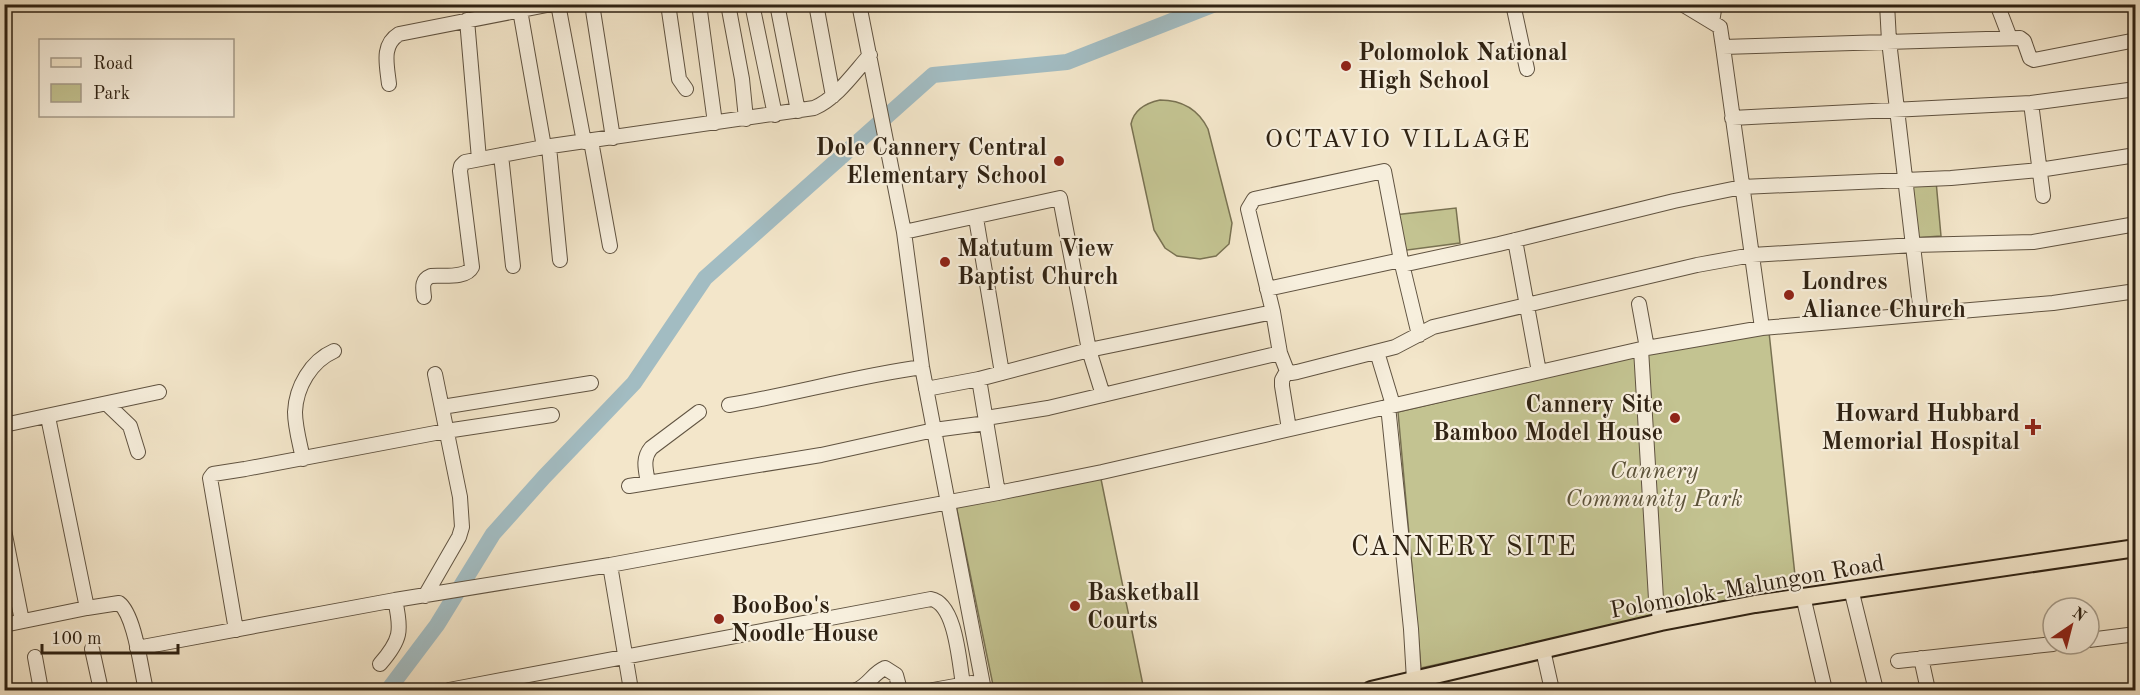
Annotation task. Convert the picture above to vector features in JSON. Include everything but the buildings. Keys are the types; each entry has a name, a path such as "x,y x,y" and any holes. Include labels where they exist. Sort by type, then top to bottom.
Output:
{"main road":[{"name":"Polomolok-Malungon Road","path":"1380,689 1421,683 1543,650 1661,622 1803,596 2136,548"}],"street":[{"path":"389,84 387,45 391,38 399,34 552,4"},
{"path":"558,4 610,246"},
{"path":"592,4 613,138"},
{"path":"668,4 680,79 686,89"},
{"path":"699,4 715,123"},
{"path":"728,4 742,79 746,119"},
{"path":"752,4 775,115"},
{"path":"777,4 798,111"},
{"path":"816,4 833,96"},
{"path":"860,4 904,232 922,367 983,686 963,684 933,690"},
{"path":"1513,4 1527,69"},
{"path":"1682,4 1722,30 1762,328"},
{"path":"1712,22 1715,4"},
{"path":"1887,4 1889,41 1899,110 1921,314"},
{"path":"1997,4 2010,38"},
{"path":"520,10 547,147 560,260"},
{"path":"467,20 479,159"},
{"path":"1723,47 2010,38 2023,39 2028,56 2032,60 2136,40"},
{"path":"424,297 423,284 426,278 463,275 468,273 472,267 460,171 465,162 547,147 798,111 824,104 870,55"},
{"path":"1732,118 2031,103 2136,89"},
{"path":"2031,103 2043,196"},
{"path":"501,155 513,266"},
{"path":"1267,289 1515,240 1632,210 1742,188 1906,181 2039,170 2136,155"},
{"path":"1287,371 1280,353 1273,312 1248,209 1251,201 1384,171 1419,335"},
{"path":"904,232 1060,198 1089,350 1103,395"},
{"path":"976,218 1002,373"},
{"path":"1287,371 1297,372 1395,347 1433,327 1697,265 1752,255 1914,245 2033,242 2136,224"},
{"path":"1515,240 1539,372"},
{"path":"136,648 395,600 610,565 998,493 1102,472 1644,348 1762,328 2054,303 2136,291"},
{"path":"1639,304 1644,348 1656,599 1661,622"},
{"path":"926,388 979,379 1089,350 1273,312"},
{"path":"303,459 295,411 298,394 318,360 334,351"},
{"path":"1377,352 1391,406 1410,617 1421,683"},
{"path":"629,486 822,455 1048,408 1280,353"},
{"path":"729,405 775,397 854,378 922,367"},
{"path":"1287,371 1282,380 1282,386 1289,429"},
{"path":"425,596 459,537 462,527 460,497 435,374"},
{"path":"979,379 998,493"},
{"path":"442,407 591,383"},
{"path":"4,425 159,392"},
{"path":"107,404 130,426 138,452"},
{"path":"648,483 646,454 699,412"},
{"path":"236,630 210,476 446,431 552,415"},
{"path":"48,417 87,608"},
{"path":"4,530 8,562 22,621"},
{"path":"610,565 631,690"},
{"path":"1851,589 1876,690"},
{"path":"1803,596 1825,690"},
{"path":"449,690 931,599 942,604 951,621 963,684"},
{"path":"380,664 392,650 399,634 399,618 395,600"},
{"path":"4,625 119,603 123,606 130,624 146,690"},
{"path":"2101,638 2136,634"},
{"path":"1898,661 2041,645"},
{"path":"92,649 101,690"},
{"path":"1543,650 1552,690"},
{"path":"35,657 41,690"},
{"path":"1921,658 1929,690"},
{"path":"856,690 863,688 879,670 885,668 896,675 900,690"}],"green space":[{"path":"1160,100 1168,100 1188,107 1199,116 1208,129 1232,223 1229,244 1216,256 1200,259 1177,256 1165,248 1154,230 1131,124 1135,114 1141,108"},
{"path":"1936,181 1941,236 1913,238 1909,183"},
{"path":"1456,208 1460,243 1400,251 1394,215"},
{"name":"Cannery Community Park","path":"1769,332 1796,585 1421,668 1398,412 1647,353"},
{"path":"1101,479 1144,690 994,690 956,505"}],"waterway":[{"path":"388,690 437,625 493,534 634,383 705,278 933,75 1067,62 1215,4"}],"place":[{"name":"Polomolok National High School","path":"1346,66"},
{"name":"Dole Cannery Central Elementary School","path":"1059,161"},
{"name":"Matutum View Baptist Church","path":"945,262"},
{"name":"Londres Aliance Church","path":"1789,295"},
{"name":"Cannery Site Bamboo Model House","path":"1675,418"},
{"name":"Howard Hubbard Memorial Hospital","path":"2033,427"},
{"name":"Basketball Courts","path":"1075,606"},
{"name":"BooBoo's Noodle House","path":"719,619"}],"district":[{"name":"OCTAVIO VILLAGE","path":"1398,138"},
{"name":"CANNERY SITE","path":"1464,546"}]}
